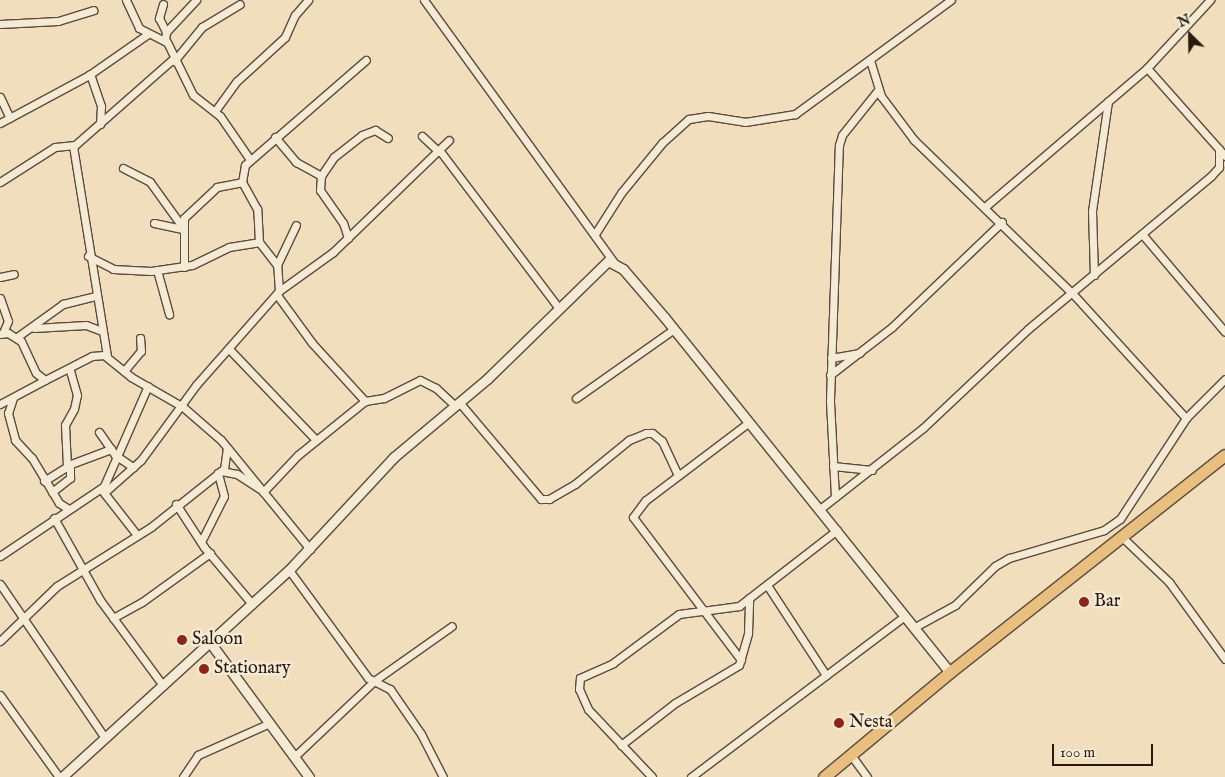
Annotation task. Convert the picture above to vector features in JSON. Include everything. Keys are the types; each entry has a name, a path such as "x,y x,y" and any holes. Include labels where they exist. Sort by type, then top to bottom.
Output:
{"highway":[{"path":"824,777 950,672 1225,456"}],"street":[{"path":"126,0 137,26 148,34 165,40"},
{"path":"166,32 196,0"},
{"path":"215,111 236,81 285,36 295,15 308,0"},
{"path":"424,0 596,234 614,262 674,330 950,672"},
{"path":"596,234 621,193 662,143 689,119 708,116 750,122 795,114 951,0"},
{"path":"986,206 1147,68 1210,0"},
{"path":"162,4 159,18 166,32 165,40 173,60 193,95 215,111 249,158"},
{"path":"0,182 55,148 73,146 173,60 202,27 240,4"},
{"path":"0,24 58,21 93,10"},
{"path":"0,123 90,74 148,34"},
{"path":"277,265 259,242 257,209 242,182 249,158 366,60"},
{"path":"870,60 878,90 914,140 986,206 1073,294 1186,418"},
{"path":"1147,68 1225,156"},
{"path":"90,74 101,106 100,124"},
{"path":"835,497 830,376 839,145 842,135 878,90"},
{"path":"0,97 10,118"},
{"path":"1094,275 1092,211 1108,102"},
{"path":"348,238 343,223 320,190 321,176 334,157 362,135 375,130 388,138"},
{"path":"422,136 439,152 558,307"},
{"path":"275,137 296,162 321,176"},
{"path":"0,556 67,508 103,490 133,467 183,408 196,385 230,350 278,293 348,238 439,152 449,140"},
{"path":"73,146 88,256 107,355 124,371 183,408 227,448 310,549"},
{"path":"820,509 872,470 1028,329 1073,294 1222,167 1219,149"},
{"path":"123,168 150,182 182,228"},
{"path":"184,266 182,228 184,218 217,187 242,182"},
{"path":"830,376 862,353 1002,222"},
{"path":"154,223 182,228"},
{"path":"296,225 277,265 278,293 313,344 365,402"},
{"path":"1142,234 1225,332"},
{"path":"88,256 113,269 157,270 184,266 229,247 259,242"},
{"path":"0,696 64,776 162,684 289,570 394,457 457,404 606,262 614,262"},
{"path":"157,270 169,314"},
{"path":"0,276 14,274"},
{"path":"0,298 8,321 2,334 17,337 34,328 63,304 96,296"},
{"path":"34,328 86,325 102,330"},
{"path":"576,398 674,330"},
{"path":"17,337 36,373 45,380"},
{"path":"124,371 141,351 140,338"},
{"path":"230,350 316,440"},
{"path":"831,358 862,353"},
{"path":"0,404 45,380 70,370 92,356 107,355"},
{"path":"52,492 70,478 65,425 74,409 77,395 70,370"},
{"path":"915,627 955,605 995,566 1038,547 1104,530 1120,519 1186,418 1225,379"},
{"path":"262,490 316,440 365,402 384,398 420,380 436,388 457,404 540,499 549,499 575,484 629,440 646,433 652,433 662,441 678,476"},
{"path":"136,535 125,525 103,490 113,452 148,386"},
{"path":"13,398 8,414 15,440 32,458 44,481 59,503 67,508"},
{"path":"0,408 8,414"},
{"path":"741,660 634,521 635,511 749,422"},
{"path":"99,432 113,452 133,467"},
{"path":"201,542 224,496 219,472 227,448"},
{"path":"44,481 69,465 113,452"},
{"path":"833,466 872,470"},
{"path":"0,641 57,586 83,572 136,535 219,472 237,474 262,490"},
{"path":"59,503 55,517 83,572 113,618 162,684"},
{"path":"176,504 201,542 252,604"},
{"path":"652,777 588,709 579,689 580,678 613,663 679,614 737,607 837,530"},
{"path":"1123,538 1169,582 1225,659"},
{"path":"113,618 142,602 210,553"},
{"path":"289,570 335,637 368,678 390,689 421,734 443,777"},
{"path":"0,584 22,621 105,738"},
{"path":"767,585 826,675"},
{"path":"621,744 741,660 748,633 750,598"},
{"path":"691,777 905,616"},
{"path":"294,757 374,680 452,626"},
{"path":"209,641 309,777"},
{"path":"184,777 198,755 270,722"},
{"path":"851,755 867,777"}],"place":[{"name":"Bar","path":"1084,602"},
{"name":"Saloon","path":"182,640"},
{"name":"Stationary","path":"204,669"},
{"name":"Nesta","path":"839,723"}]}
